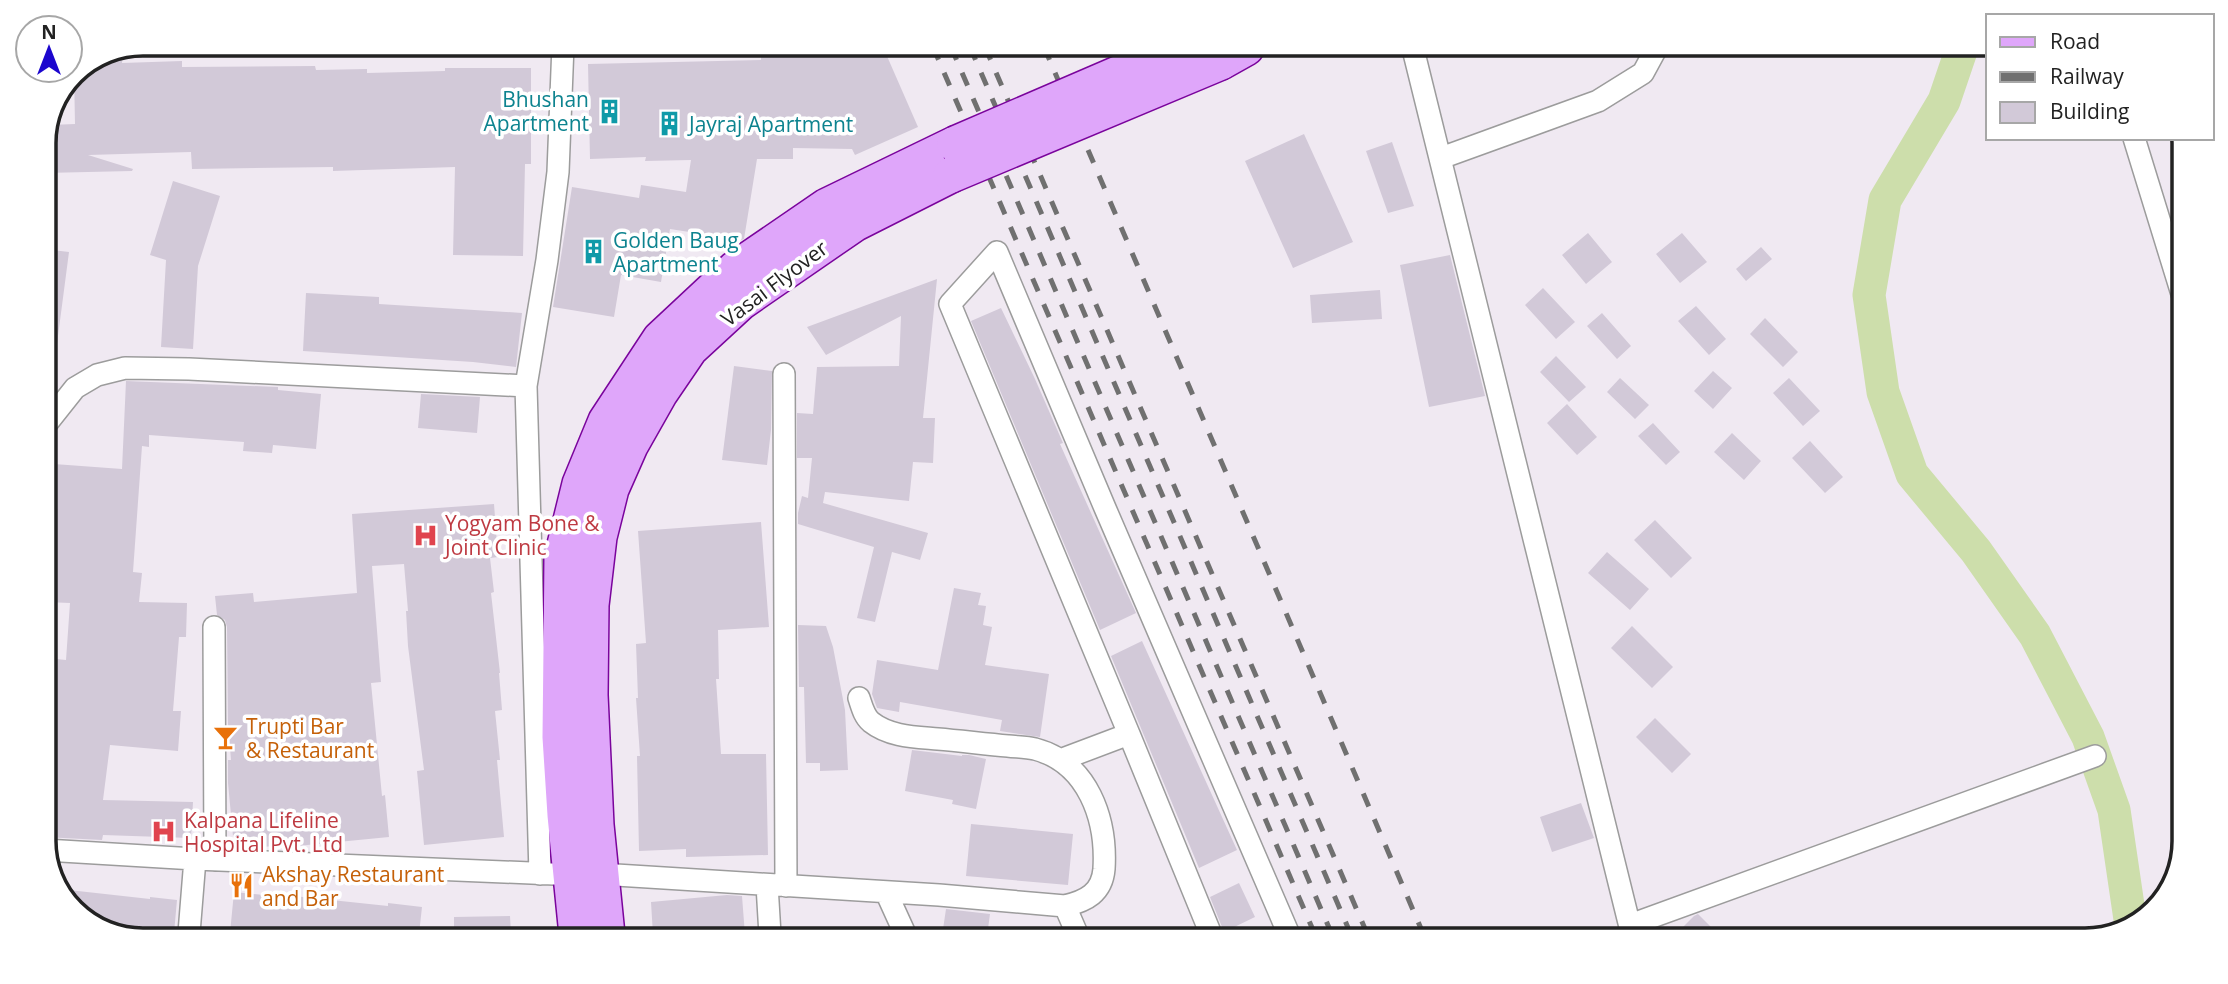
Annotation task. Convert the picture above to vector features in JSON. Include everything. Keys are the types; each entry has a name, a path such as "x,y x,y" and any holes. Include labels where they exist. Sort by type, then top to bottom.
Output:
{"main road":[{"name":"Vasai Flyover","path":"580,814 560,723 562,557 580,484 606,421 660,339 735,269 827,206 955,145 1160,56"},
{"name":"Vasai Flyover","path":"570,874 580,814 590,695 591,605 599,537 611,489 630,446 660,393 690,349 741,302 854,225 951,175 1232,56"},
{"path":"570,874 576,928"},
{"path":"570,874 603,928"}],"street":[{"path":"563,56 558,172 547,260 526,386 570,874"},
{"path":"1415,56 1631,928"},
{"path":"1441,158 1598,101 1643,73 1652,56"},
{"path":"2135,140 2172,262"},
{"path":"1208,928 950,304 997,252 1286,928"},
{"path":"56,411 75,388 97,375 125,368 526,386"},
{"path":"771,928 776,885 784,374"},
{"path":"190,928 205,859 214,627"},
{"path":"57,851 687,878 1065,906 1084,901 1096,891 1104,872 1102,826 1096,806 1077,774 1060,760 1035,749 900,736 872,722 864,714 859,698"},
{"path":"1060,760 1129,734"},
{"path":"1643,928 2095,756"},
{"path":"886,892 902,928"},
{"path":"1065,906 1075,928"}],"building":[{"path":"761,56 887,56 918,127 855,155 852,149 793,148 793,159 757,159 744,239 670,229 661,282 621,275 614,317 553,307 572,187 639,198 641,185 686,192 691,160 645,161 646,157 590,159 588,64 761,60"},
{"path":"122,59 122,63 182,61 182,67 315,66 316,70 367,69 367,73 445,71 445,68 531,68 531,164 525,164 523,256 453,255 455,167 333,171 333,167 192,169 191,152 88,155 133,169 56,173 58,125 75,124 74,91 80,84 84,84 84,80 95,71"},
{"path":"1304,134 1353,242 1293,268 1245,161"},
{"path":"1392,142 1414,206 1388,213 1366,151"},
{"path":"173,181 220,196 198,266 193,349 161,347 166,260 150,255"},
{"path":"1588,233 1612,262 1586,284 1562,255"},
{"path":"1682,233 1707,262 1680,283 1656,254"},
{"path":"1761,247 1772,259 1746,281 1736,269"},
{"path":"56,250 69,252 56,351"},
{"path":"1450,255 1485,396 1429,407 1400,265"},
{"path":"937,279 923,418 935,418 933,463 913,462 909,501 825,492 823,503 928,533 920,560 892,552 875,622 857,618 874,547 798,524 802,496 808,498 812,458 797,458 797,413 813,414 817,367 899,366 901,316 826,355 807,327"},
{"path":"1543,288 1575,322 1556,339 1525,305"},
{"path":"1380,290 1382,319 1312,323 1310,295"},
{"path":"306,293 379,297 379,304 522,313 516,367 303,351"},
{"path":"1696,306 1726,339 1709,355 1678,321"},
{"path":"1001,308 1035,379 1063,443 1060,444 1136,613 1100,630 971,321"},
{"path":"1602,313 1631,346 1617,359 1587,326"},
{"path":"1765,318 1798,352 1783,367 1750,334"},
{"path":"1556,356 1586,387 1569,402 1540,372"},
{"path":"734,366 772,371 771,430 767,465 722,460"},
{"path":"1713,371 1732,388 1713,409 1694,391"},
{"path":"1620,378 1649,405 1635,419 1607,392"},
{"path":"1789,378 1820,411 1803,426 1773,393"},
{"path":"126,381 278,387 278,390 321,394 316,449 273,445 272,453 243,451 244,442 149,435 149,447 142,446 133,572 142,573 139,602 187,603 186,637 179,637 173,711 181,711 178,751 110,745 103,800 193,802 191,838 103,835 102,840 56,838 56,659 66,660 70,603 56,602 56,464 122,469"},
{"path":"421,394 480,397 477,433 418,428"},
{"path":"1567,404 1597,437 1577,455 1547,423"},
{"path":"1653,423 1680,452 1666,465 1638,436"},
{"path":"1732,433 1761,461 1744,480 1714,452"},
{"path":"1810,441 1843,477 1825,493 1792,458"},
{"path":"494,504 498,557 490,558 494,592 491,593 502,710 495,711 504,837 424,845 417,771 424,770 408,646 404,564 372,566 381,682 371,683 382,796 385,795 389,837 297,846 234,847 228,783 228,760 231,760 227,627 225,620 217,615 215,596 253,593 254,602 357,593 352,514"},
{"path":"1655,520 1692,558 1671,578 1634,540"},
{"path":"761,522 769,627 718,630 719,679 716,679 721,754 766,754 768,855 686,857 686,849 639,851 637,756 640,756 636,644 646,643 638,531"},
{"path":"1607,552 1649,589 1630,610 1588,573"},
{"path":"954,588 981,593 978,605 986,606 983,625 992,627 985,665 1049,674 1040,737 1000,731 1002,720 900,702 899,712 877,708 872,694 877,660 938,670"},
{"path":"798,625 826,626 833,647 845,710 848,770 820,771 820,763 806,763 804,687 799,687"},
{"path":"1632,626 1673,667 1652,688 1611,648"},
{"path":"1142,641 1237,850 1199,868 1111,656"},
{"path":"1655,718 1691,754 1672,773 1636,737"},
{"path":"912,750 986,759 976,809 952,804 953,800 905,791"},
{"path":"1581,803 1594,838 1552,852 1540,817"},
{"path":"971,824 1073,834 1068,885 966,876"},
{"path":"1239,883 1255,917 1232,928 1222,928 1210,897"},
{"path":"72,890 150,899 177,900 174,928 143,928 126,926 100,916 90,910"},
{"path":"234,892 422,907 420,928 230,928"},
{"path":"742,896 744,928 653,928 651,902"},
{"path":"946,909 990,914 988,928 943,928"},
{"path":"1698,914 1712,928 1682,928"},
{"path":"510,916 511,928 454,928 454,917"}],"waterway":[{"path":"1959,56 1944,101 1885,200 1869,295 1883,392 1912,474 1976,551 2035,635 2088,737 2114,810 2129,915"}],"railway":[{"path":"937,56 1312,928"},
{"path":"955,56 1329,928"},
{"path":"974,56 1348,928"},
{"path":"989,56 1365,928"},
{"path":"1048,56 1421,928"}],"place":[{"name":"Bhushan Apartment","path":"609,111"},
{"name":"Jayraj Apartment","path":"669,124"},
{"name":"Golden Baug Apartment","path":"593,252"},
{"name":"Yogyam Bone & Joint Clinic","path":"425,535"},
{"name":"Trupti Bar & Restaurant","path":"226,738"},
{"name":"Kalpana Lifeline Hospital Pvt. Ltd","path":"164,832"},
{"name":"Akshay Restaurant and Bar","path":"242,886"}]}
